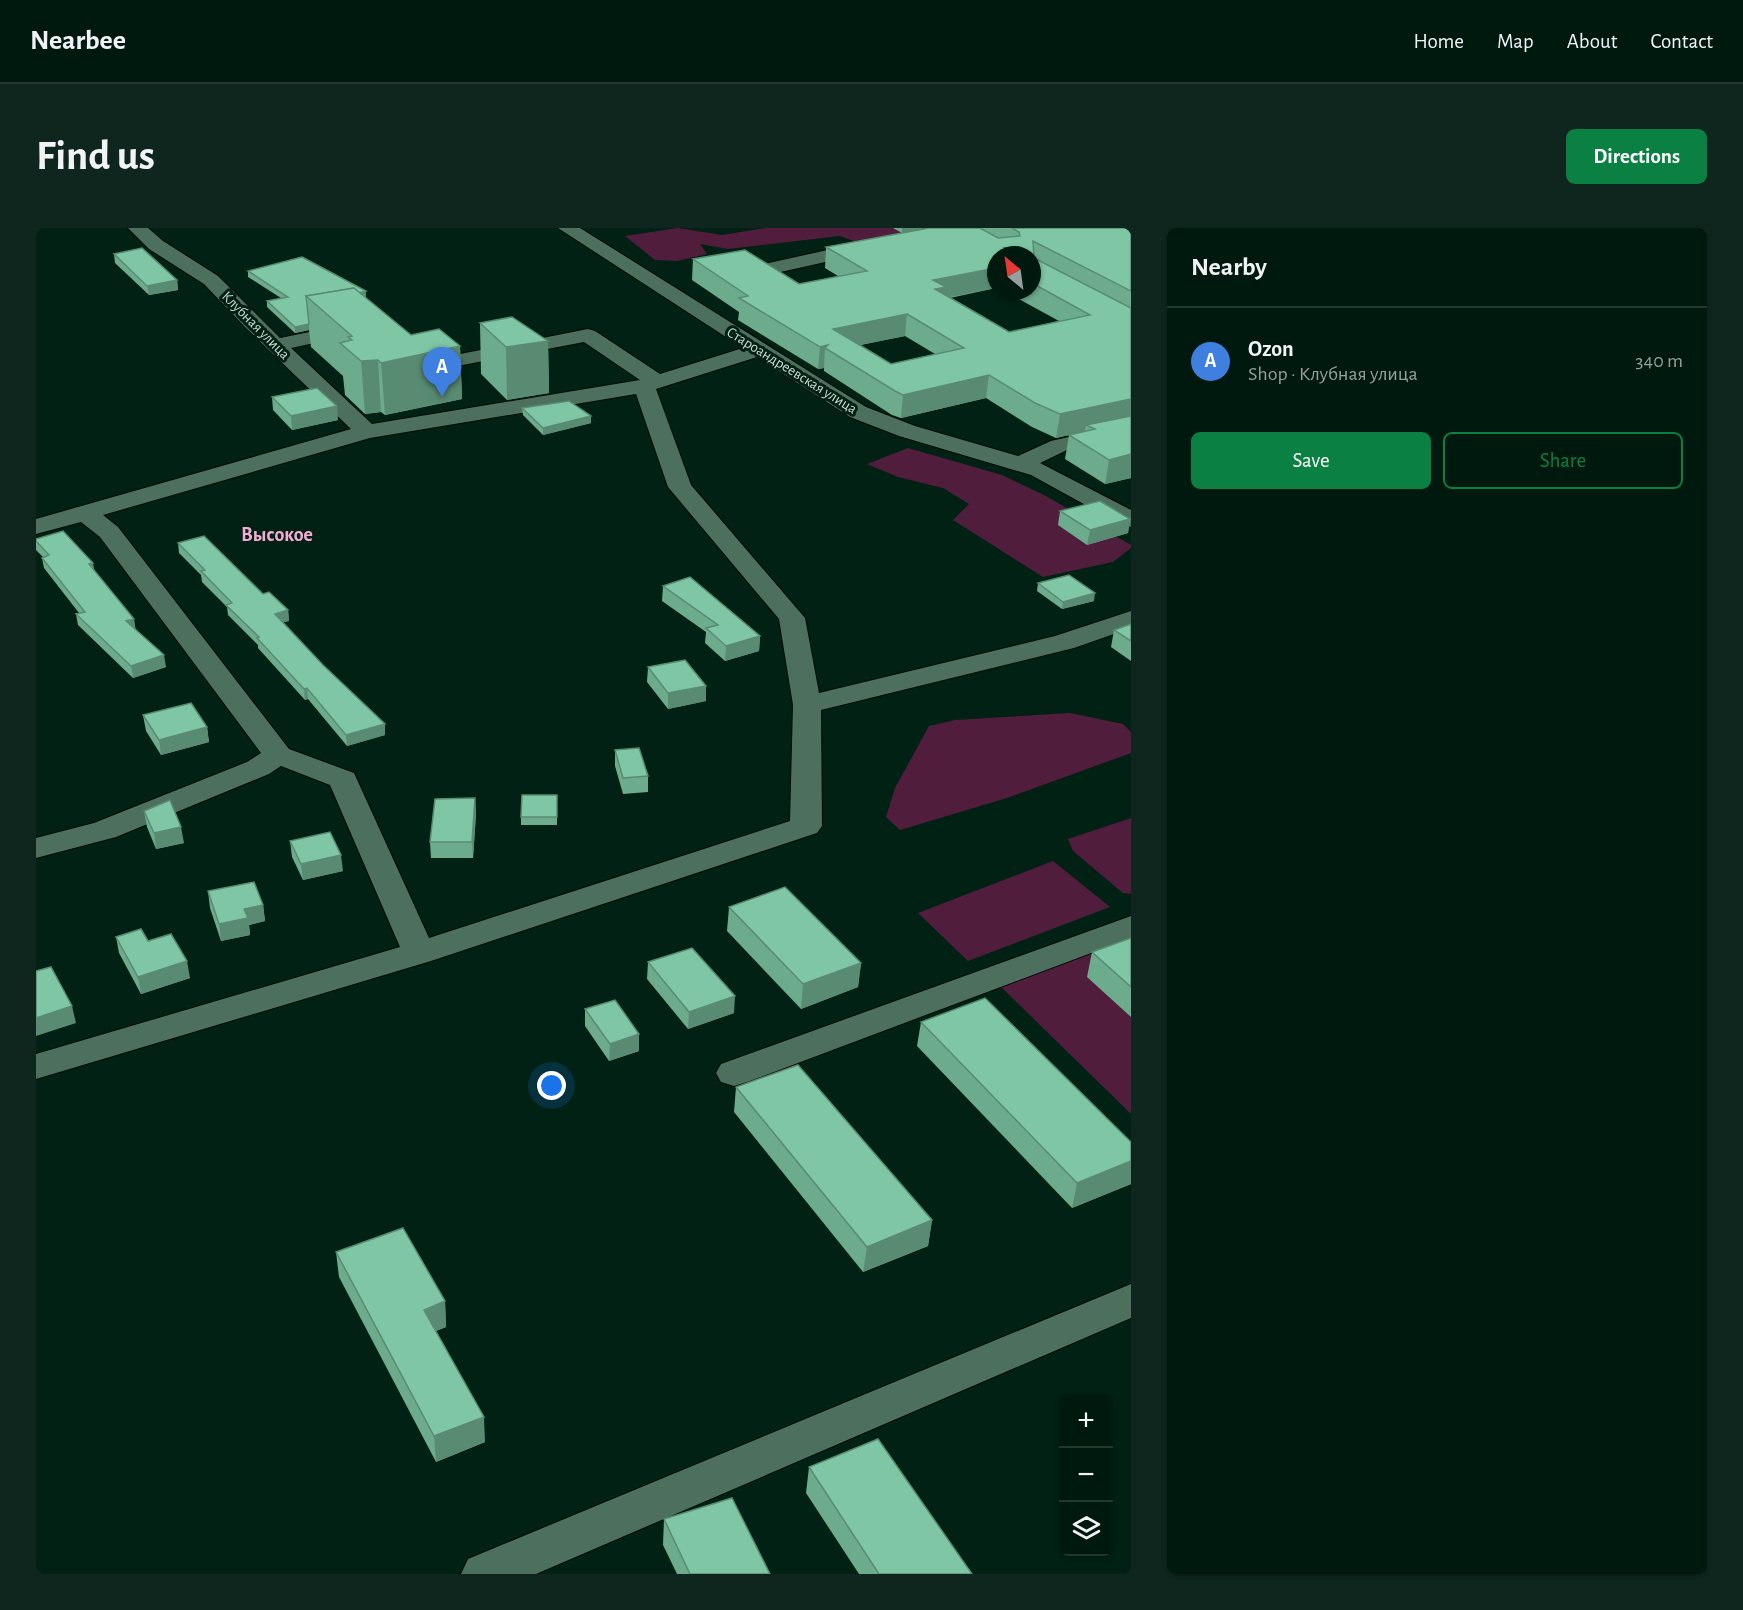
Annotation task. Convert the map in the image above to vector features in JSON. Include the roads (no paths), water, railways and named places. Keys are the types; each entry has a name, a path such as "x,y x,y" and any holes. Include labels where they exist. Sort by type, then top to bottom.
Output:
{"street":[{"name":"Клубная улица","path":"136,228 156,245 212,280 275,345 367,432"},
{"name":"Староандреевская улица","path":"567,228 858,412 907,431 1039,470 1131,520"},
{"path":"767,269 891,242"},
{"path":"275,345 369,326"},
{"path":"36,1067 419,953 806,826 807,705 792,618 680,487 651,384 588,335 440,364 426,362 402,342"},
{"path":"37,524 85,513 367,432 651,384 759,350"},
{"path":"1021,465 1029,458 1056,447 1131,430"},
{"path":"85,513 109,532 278,755 343,779 419,953"},
{"path":"807,705 1064,642 1131,619"},
{"path":"36,848 105,830 258,768 278,755"},
{"path":"734,1073 1131,926"},
{"path":"485,1574 1131,1300"}],"place":[{"name":"Ozon","path":"442,397"}],"district":[{"name":"Высокое","path":"277,534"}]}
